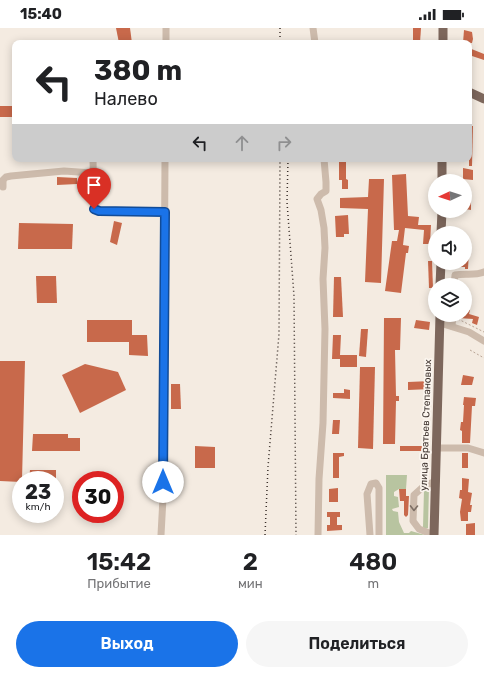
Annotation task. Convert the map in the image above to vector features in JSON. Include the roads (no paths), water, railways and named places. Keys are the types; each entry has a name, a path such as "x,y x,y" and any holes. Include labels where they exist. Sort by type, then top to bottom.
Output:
{"main road":[{"path":"443,28 443,40"},
{"path":"472,93 484,99"},
{"path":"442,162 442,174"},
{"name":"улица Братьев Степановых","path":"434,535 440,322"}],"street":[{"path":"166,28 166,40"},
{"path":"313,28 315,40"},
{"path":"93,162 94,209 97,211 165,212"},
{"path":"161,535 163,498 165,162"},
{"path":"318,535 319,479 324,415 325,329 323,279 325,248 324,228 321,210 317,199 326,191 324,162"},
{"path":"3,187 3,180 6,177 11,176 64,171 93,173"},
{"path":"455,278 456,274 471,273 479,275 484,272"},
{"path":"445,322 470,332 484,340"},
{"path":"452,326 453,322"},
{"path":"436,448 468,448 484,453"},
{"path":"434,535 419,529 414,521 414,495 424,486 436,481"},
{"path":"370,535 367,494 371,484 376,483 378,488 379,535"}],"railway":[{"path":"280,28 280,40"},
{"path":"265,535 268,467 279,334 280,162"},
{"path":"288,162 287,202 294,296 296,535"}]}
